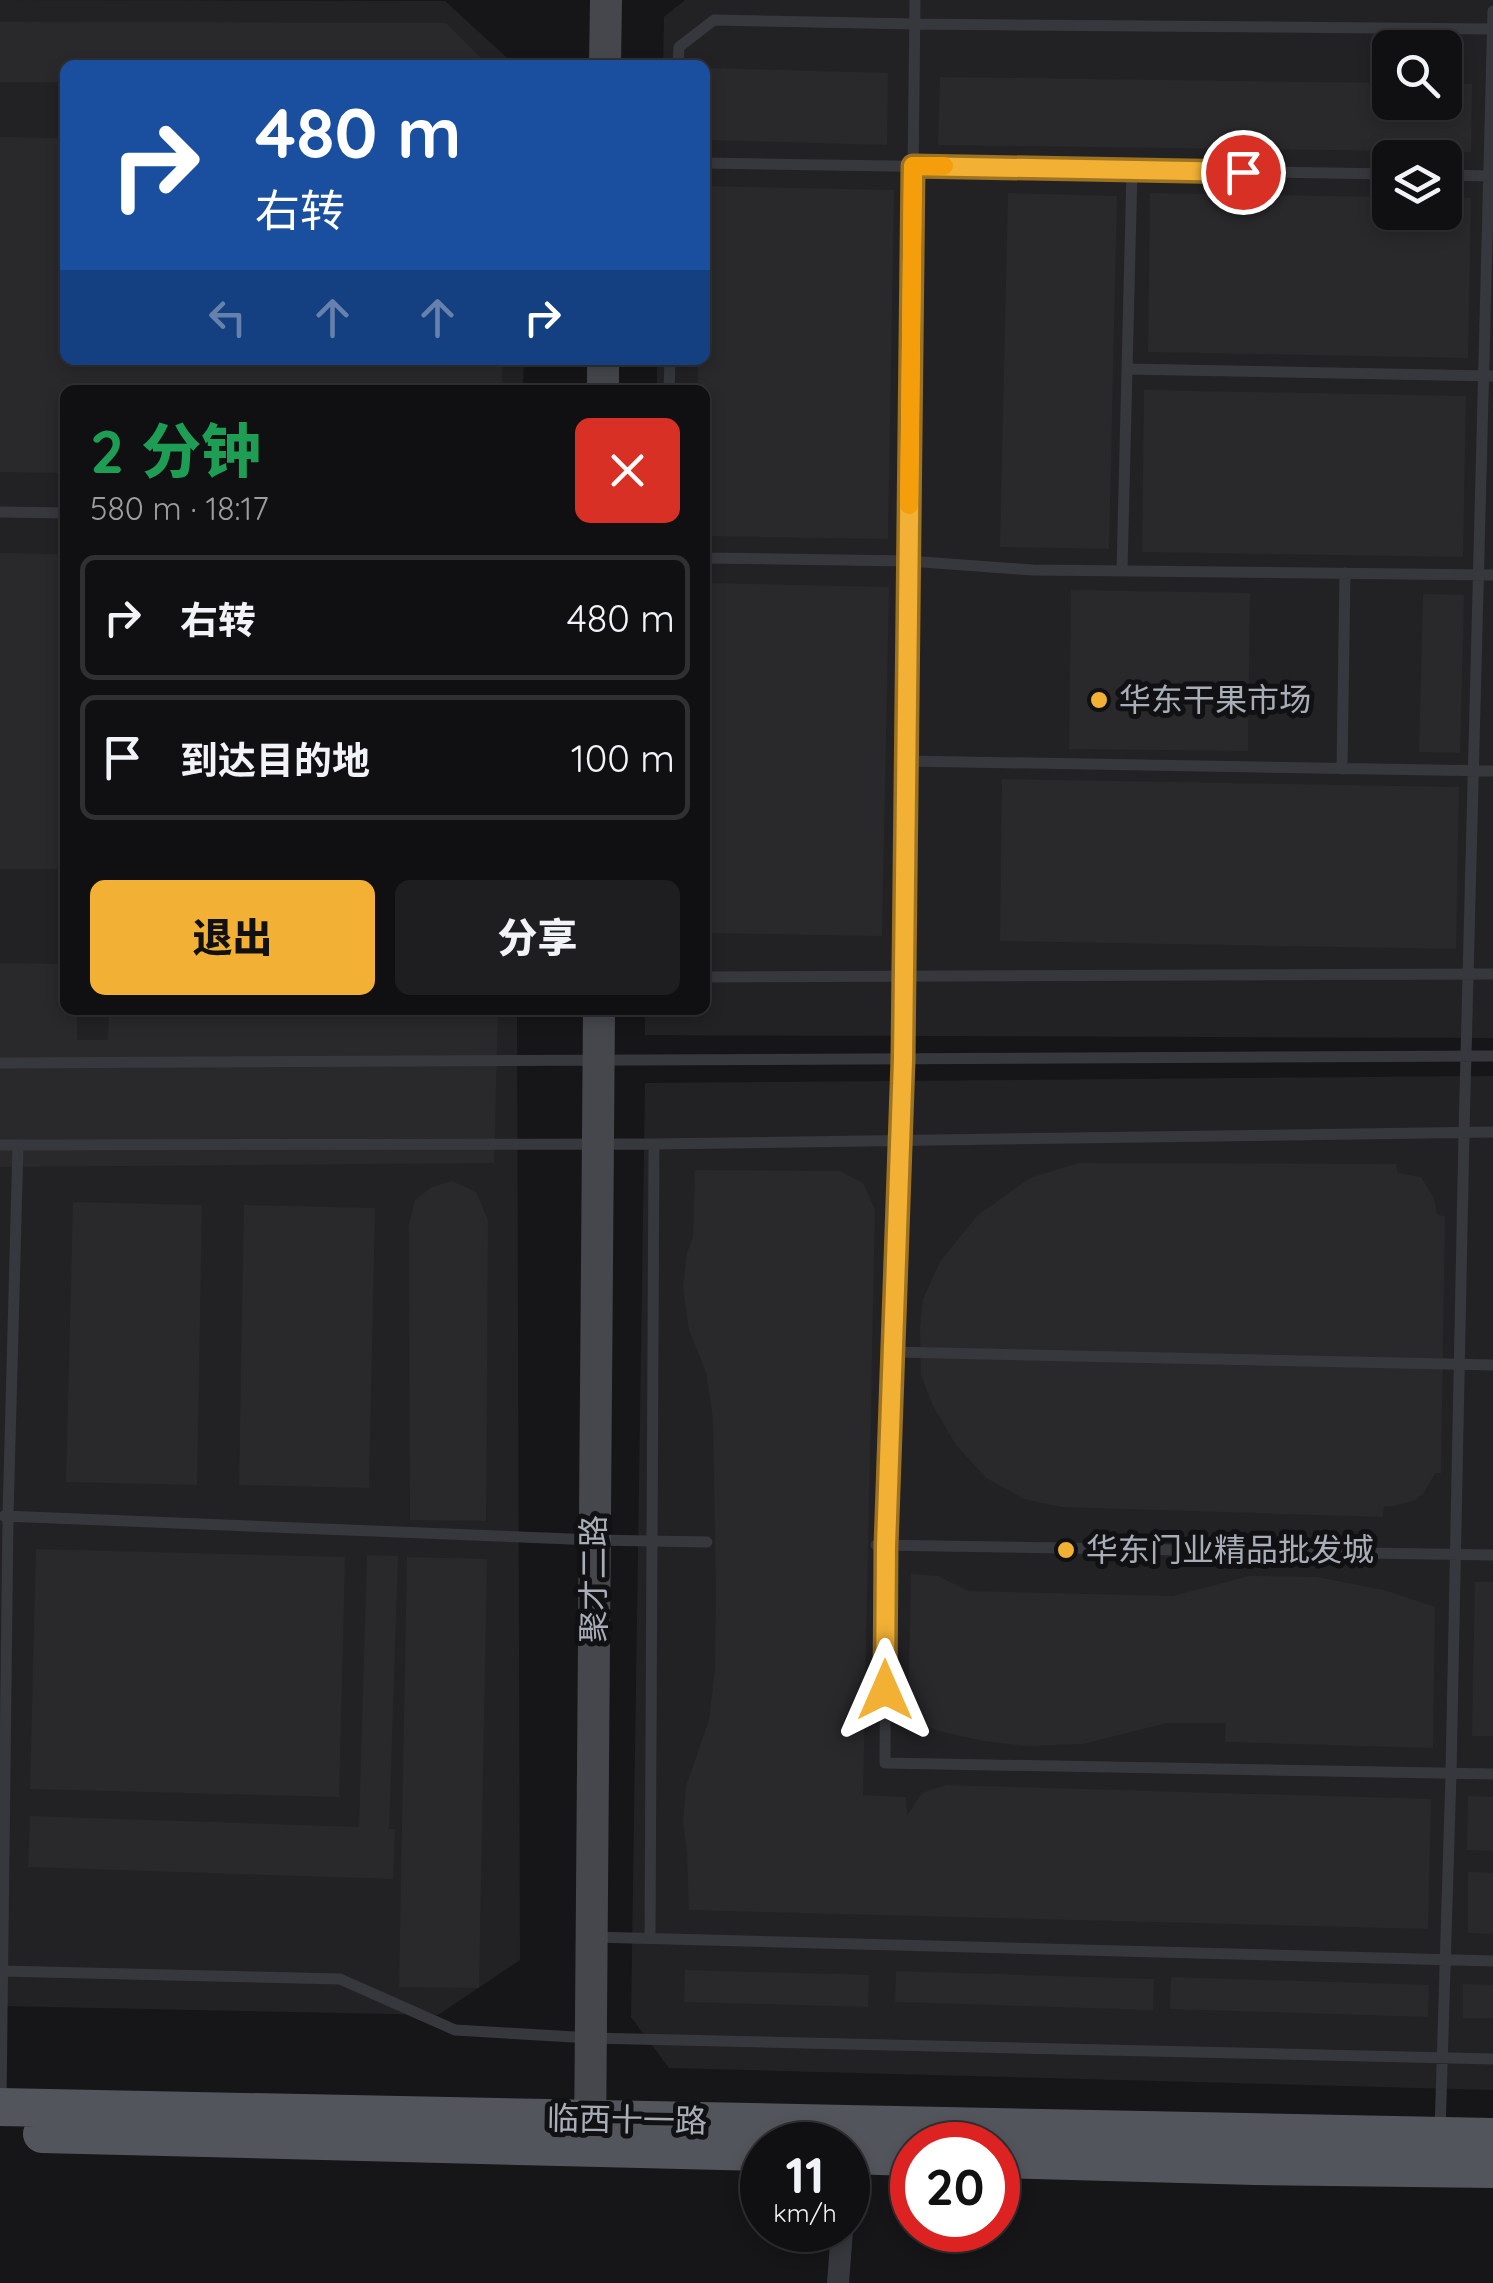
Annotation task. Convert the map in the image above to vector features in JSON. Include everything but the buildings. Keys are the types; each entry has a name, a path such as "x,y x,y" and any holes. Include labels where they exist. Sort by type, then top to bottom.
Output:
{"main road":[{"name":"临西十一路","path":"0,2107 590,2134 740,2150"},
{"name":"临西十一路","path":"0,2133 1493,2137"},
{"path":"1020,2160 1493,2169"}],"street":[{"path":"605,60 606,0"},
{"name":"聚才二路","path":"590,2134 598,1015"},
{"path":"838,2283 840,2252"}],"lane":[{"path":"915,0 903,1060 893,1352 881,1545 884,1763 1493,1774"},
{"path":"1440,2136 1468,974 1488,376 1493,10"},
{"path":"678,60 678,47 714,20 1493,30"},
{"path":"710,162 1372,174"},
{"path":"1122,570 1132,170"},
{"path":"1462,175 1491,176"},
{"path":"1127,370 1488,376"},
{"path":"0,512 60,512"},
{"path":"710,558 908,561 1032,570 1493,574"},
{"path":"1342,769 1345,573"},
{"path":"906,762 1493,771"},
{"path":"710,977 1493,974"},
{"path":"0,1064 1493,1056"},
{"path":"0,1145 654,1144 1493,1132"},
{"path":"650,1938 654,1144"},
{"path":"0,2107 4,1516 18,1145"},
{"path":"893,1352 1493,1365"},
{"path":"4,1516 707,1542"},
{"path":"881,1545 1493,1555"},
{"path":"592,1937 1493,1961"},
{"path":"1,1972 340,1979 454,2030 591,2038 1493,2059"}],"shaded area":[{"path":"0,0 445,1 510,60 60,60 60,365 524,365 523,385 60,385 60,1015 517,1015 520,1960 438,2015 0,2006"},
{"name":"华东干果市场","path":"685,0 1493,0 1493,1038 645,1035 645,1015 710,1015 710,385 657,385 657,365 710,365 710,60 663,60 664,17"},
{"name":"华东门业精品批发城","path":"1493,1076 1493,2090 669,2068 631,2017 645,1083"}],"slow traffic":[{"path":"909,505 913,166 944,166"}],"place":[{"name":"华东干果市场","path":"1099,700"},
{"name":"华东门业精品批发城","path":"1066,1550"}],"route":[{"path":"885,1690 886,1546 903,1060 913,166 1243,172"}]}
